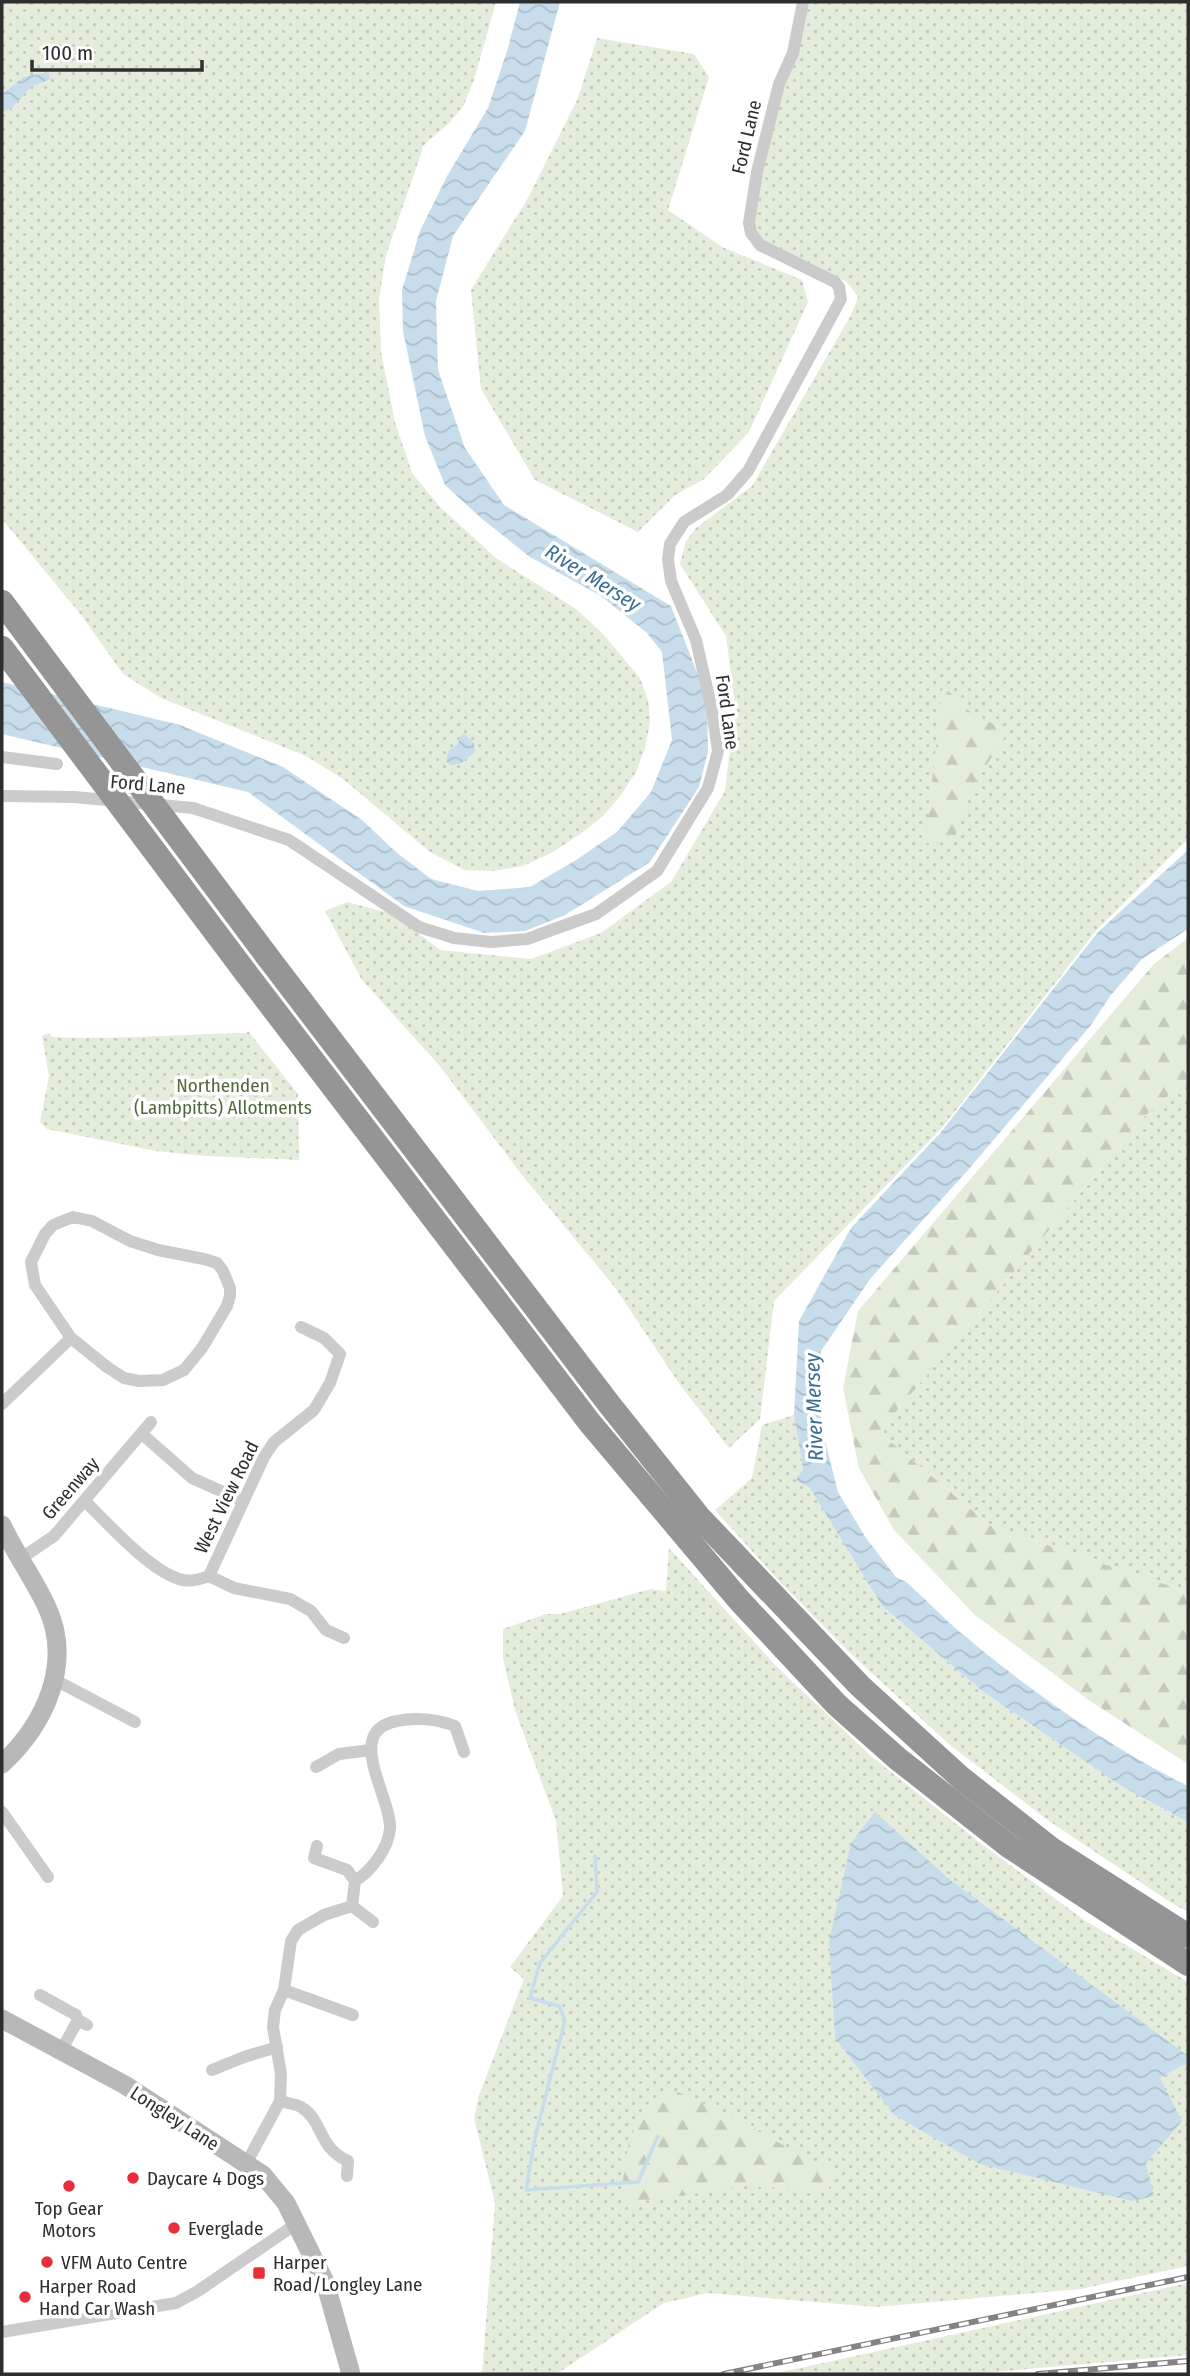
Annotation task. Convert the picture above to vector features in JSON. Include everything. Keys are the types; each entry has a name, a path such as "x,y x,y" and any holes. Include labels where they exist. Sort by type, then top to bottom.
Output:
{"highway":[{"path":"2,602 267,956 600,1393 699,1517 860,1686 961,1778 1050,1848 1188,1936"},
{"path":"2,648 590,1423 739,1600 837,1705 898,1759 1010,1847 1188,1964"}],"main road":[{"path":"2,1764 23,1745 44,1711 55,1680 57,1662 53,1625 46,1606 8,1544"},
{"name":"Longley Lane","path":"2,2019 125,2085 263,2175 277,2190 325,2282 351,2374"}],"street":[{"name":"Ford Lane","path":"2,796 74,797 193,808 289,840 419,927 454,938 491,942 527,939 596,914 657,871 708,789 718,751 696,640 671,581 668,559 670,544 684,522 727,495 748,471 841,299 839,287 835,282 760,245 751,233 749,223 757,172 779,84 793,53 803,2"},
{"path":"2,757 57,764"},
{"path":"82,1217 130,1241 217,1263 227,1279 230,1296 227,1306 192,1363 174,1376 151,1382 124,1378 71,1338 35,1285 31,1272 35,1251 45,1234 53,1225 64,1219 82,1217"},
{"name":"West View Road","path":"85,1502 139,1553 170,1576 183,1581 209,1576 264,1457 274,1442 314,1410 330,1383 340,1354 324,1338 301,1327"},
{"path":"2,1404 71,1338"},
{"name":"Greenway","path":"8,1544 54,1536 151,1422"},
{"path":"142,1434 192,1478 243,1501"},
{"path":"209,1576 234,1588 290,1599 311,1611 326,1630 344,1638"},
{"path":"55,1680 135,1722"},
{"path":"355,1881 365,1874 386,1845 390,1830 371,1750 372,1738 378,1728 388,1722 401,1720 439,1719 455,1726 464,1752"},
{"path":"316,1767 339,1754 371,1750"},
{"path":"2,1812 48,1877"},
{"path":"317,1846 314,1858 347,1870 355,1881 352,1906"},
{"path":"352,1906 373,1922"},
{"path":"246,2164 280,2101 281,2074 272,2026 275,2010 284,1990 291,1941 298,1930 324,1915 352,1906"},
{"path":"284,1990 353,2015"},
{"path":"40,1995 76,2015 83,2023 61,2051"},
{"path":"212,2070 277,2047"},
{"path":"280,2101 302,2108 316,2122 326,2145 336,2156 348,2161 347,2176"},
{"path":"2,2332 176,2302 198,2291 296,2224"}],"green space":[{"path":"2,2 496,2 474,80 463,107 424,145 386,255 379,300 381,352 395,422 412,473 440,507 496,558 576,609 602,633 640,678 648,700 650,722 645,748 636,772 603,816 579,835 551,853 523,866 493,871 464,870 430,852 343,779 306,756 161,698 123,674 82,616 2,519"},
{"path":"809,2 1188,2 1188,839 1096,931 942,1128 774,1301 760,1419 729,1448 678,1382 614,1286 522,1175 439,1065 362,980 325,911 347,902 393,914 440,950 531,959 601,933 671,882 725,791 735,706 726,636 680,564 686,541 696,528 752,486 851,315 858,297 848,283 833,274 774,249 757,235 753,217 783,83"},
{"path":"597,38 694,54 709,77 668,210 722,247 802,280 808,302 749,432 704,479 675,495 638,532 535,480 481,389 471,290 528,198 578,98"},
{"path":"943,686 969,711 1008,732 971,789 953,842 925,843"},
{"path":"1188,938 1188,1078 1145,1116 879,1432 991,1526 1188,1592 1188,1764 1090,1701 975,1615 894,1530 859,1468 843,1388 858,1311 1154,964"},
{"name":"Northenden (Lambpitts) Allotments","path":"248,1031 298,1094 299,1160 156,1151 47,1129 40,1122 49,1076 42,1036 49,1033 52,1037 125,1037"},
{"path":"1188,1078 1188,1592 991,1526 879,1432 1145,1116"},
{"path":"794,1415 803,1469 797,1480 810,1487 882,1606 982,1691 1123,1787 1188,1822 1188,1912 1049,1821 950,1745 849,1652 715,1510 752,1478 762,1425"},
{"path":"669,1548 777,1667 871,1756 975,1839 1084,1920 1188,1982 1188,2266 1080,2289 876,2307 708,2293 664,2303 561,2371 552,2374 482,2374 495,2203 474,2118 479,2095 524,1979 510,1967 563,1896 556,1821 515,1710 503,1658 503,1629 546,1614 560,1614 651,1589 666,1591"},
{"path":"669,2088 729,2115 810,2160 838,2171 827,2191 748,2186 625,2206 620,2199 629,2142 644,2107"},
{"path":"1188,2283 1188,2355 970,2374 773,2374"}],"water":[{"name":"River Mersey","path":"520,2 560,2 525,131 453,236 436,301 438,370 465,448 504,505 671,606 707,698 708,752 699,787 650,862 565,915 525,931 484,933 404,906 248,792 2,734 2,682 180,725 283,767 362,820 396,852 431,879 478,891 530,887 617,832 651,792 672,740 662,652 647,633 601,596 530,557 445,485 425,436 403,331 402,290 420,231 447,176 488,108"},
{"path":"47,72 50,79 31,87 12,108 2,111 2,94 24,77"},
{"path":"463,733 474,743 475,752 460,764 450,765 446,761 448,751 457,745"},
{"name":"River Mersey","path":"1188,850 1188,929 1142,959 1111,995 1091,1025 968,1170 870,1279 821,1351 821,1425 838,1492 866,1538 896,1577 906,1582 961,1633 1042,1696 1129,1754 1188,1786 1188,1822 1123,1787 982,1691 882,1606 810,1488 796,1480 803,1469 794,1415 799,1321 851,1228 941,1132 1098,932"},
{"path":"875,1812 949,1879 1188,2056 1188,2062 1160,2078 1182,2121 1146,2163 1154,2196 1132,2201 980,2164 894,2115 835,2038 829,1942 851,1843"}],"waterway":[{"path":"595,1856 597,1892 540,1963 530,1998 559,2006 565,2020 535,2138 526,2190 638,2182 658,2136"}],"railway":[{"path":"724,2374 1188,2277"},
{"path":"1038,2374 1188,2361"}],"place":[{"name":"Daycare 4 Dogs","path":"133,2178"},
{"name":"Top Gear Motors","path":"69,2186"},
{"name":"Everglade","path":"174,2228"},
{"name":"VFM Auto Centre","path":"47,2262"},
{"name":"Harper Road/Longley Lane","path":"259,2273"},
{"name":"Harper Road Hand Car Wash","path":"25,2297"}]}
